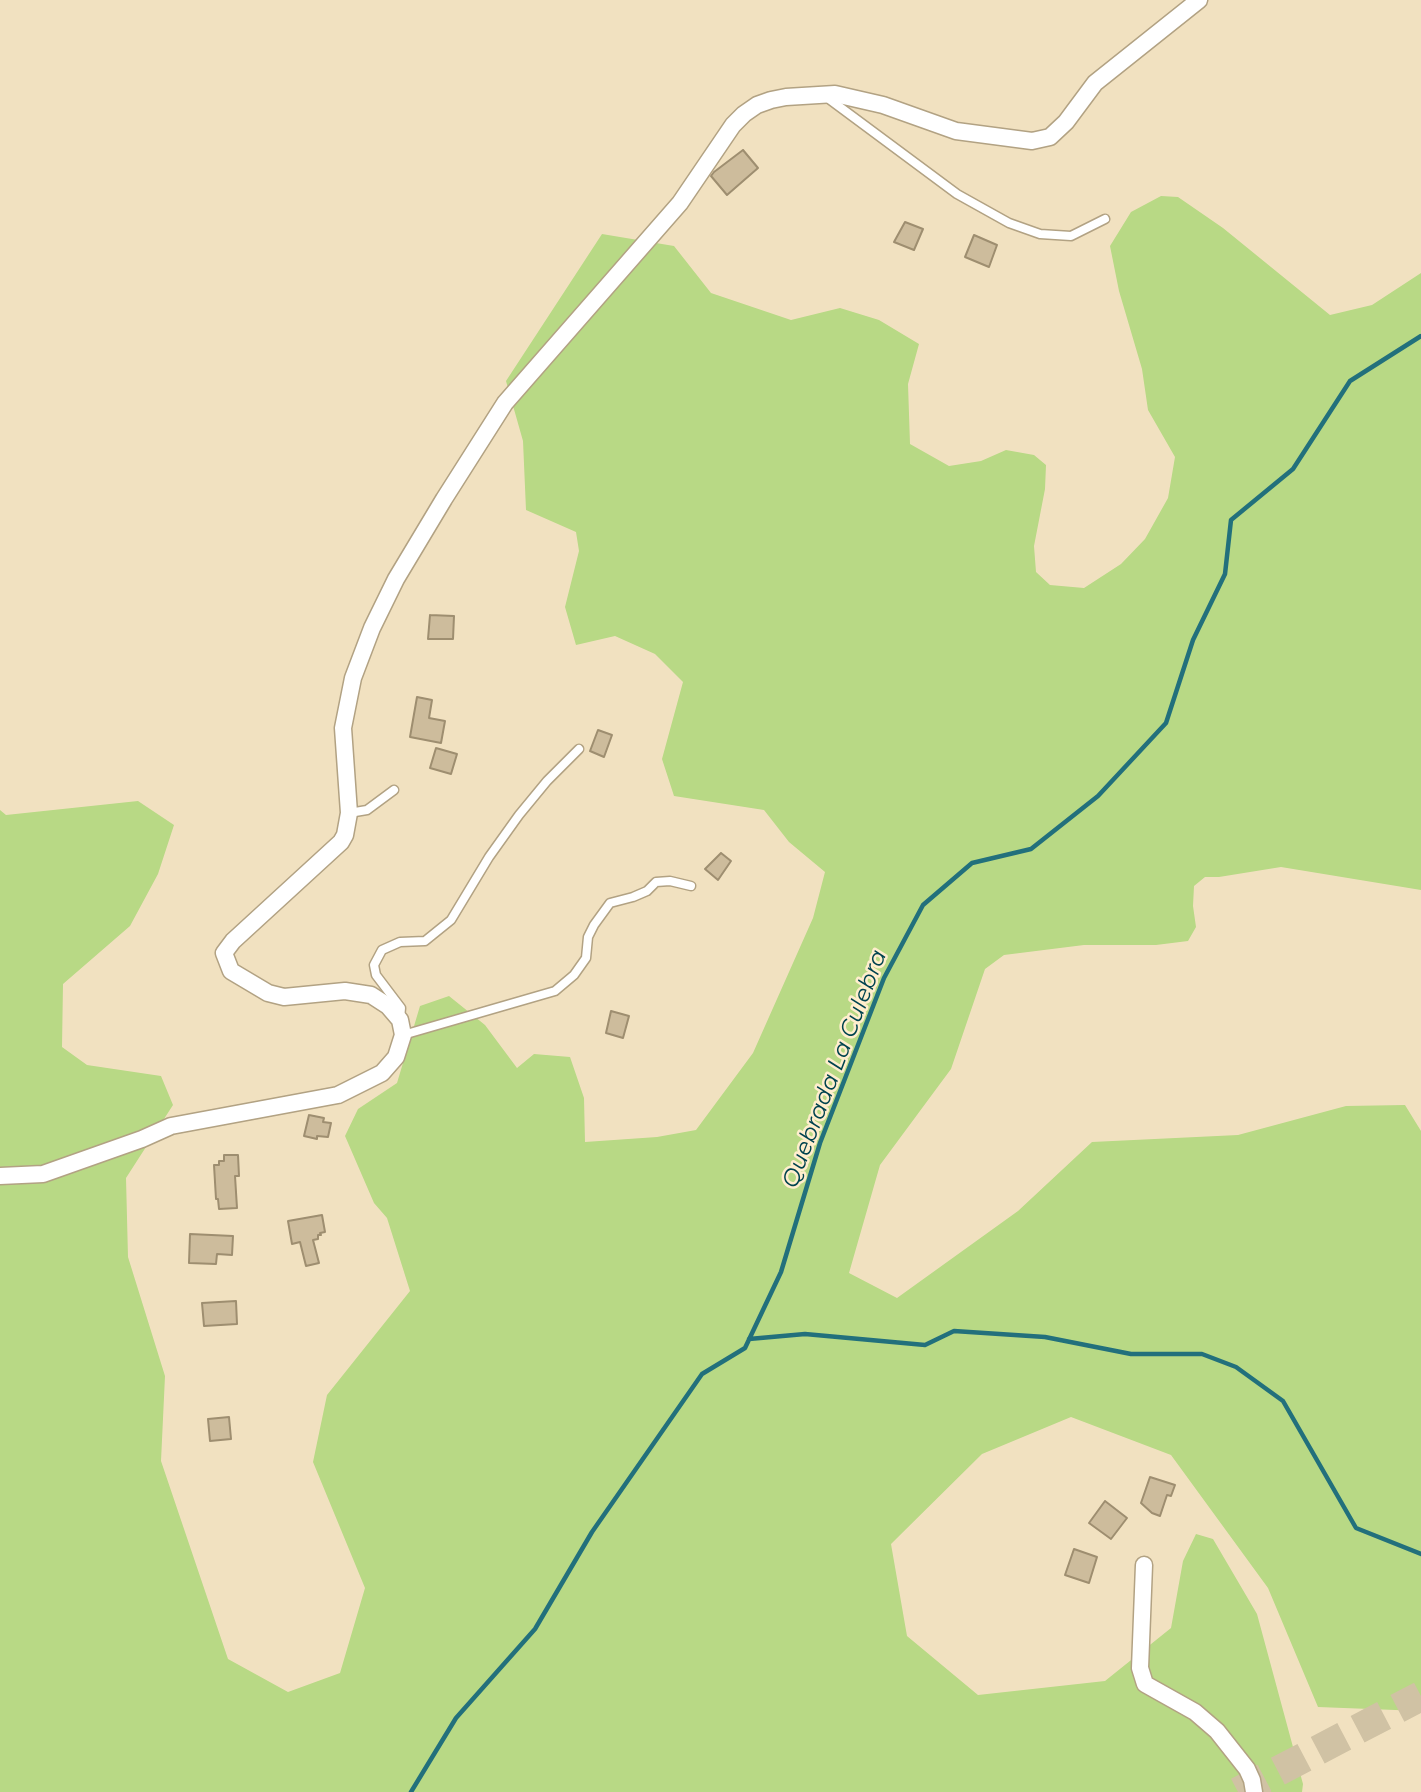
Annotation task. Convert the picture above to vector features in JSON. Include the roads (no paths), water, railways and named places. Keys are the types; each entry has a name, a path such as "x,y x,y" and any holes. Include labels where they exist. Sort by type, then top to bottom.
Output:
{"street":[{"path":"0,1176 43,1174 171,1126 338,1095 382,1073 396,1057 402,1027 388,1006 371,995 345,991 284,997 268,993 231,971 224,953 233,941 341,842 348,827 349,813 343,727 353,678 372,628 396,579 444,499 505,403 680,203 733,125 744,114 771,100 835,94 883,104 956,131 1032,141 1050,136 1066,122 1095,83 1199,0"},
{"path":"1144,1565 1140,1668 1145,1684 1195,1712 1217,1731 1247,1769 1254,1792"}],"lane":[{"path":"824,95 957,194 1009,223 1040,234 1071,236 1105,219"},
{"path":"579,749 547,781 519,815 489,857 451,920 425,941 400,942 382,950 374,965 376,975 401,1008 402,1027 555,991 574,975 586,958 588,937 610,903 647,891 656,882 670,881 691,886"},
{"path":"349,813 367,810 394,790"}],"waterway":[{"name":"Quebrada La Culebra","path":"411,1792 456,1718 535,1629 592,1532 702,1374 745,1348 781,1272 820,1143 884,978 923,905 972,863 1031,849 1098,796 1166,723 1193,640 1225,574 1231,520 1293,469 1350,381 1421,336"},
{"path":"749,1339 805,1334 925,1345 954,1331 1045,1337 1131,1354 1202,1354 1236,1367 1283,1401 1356,1528 1421,1554"}],"tunnel":[{"path":"1238,1792 1421,1696"}]}
